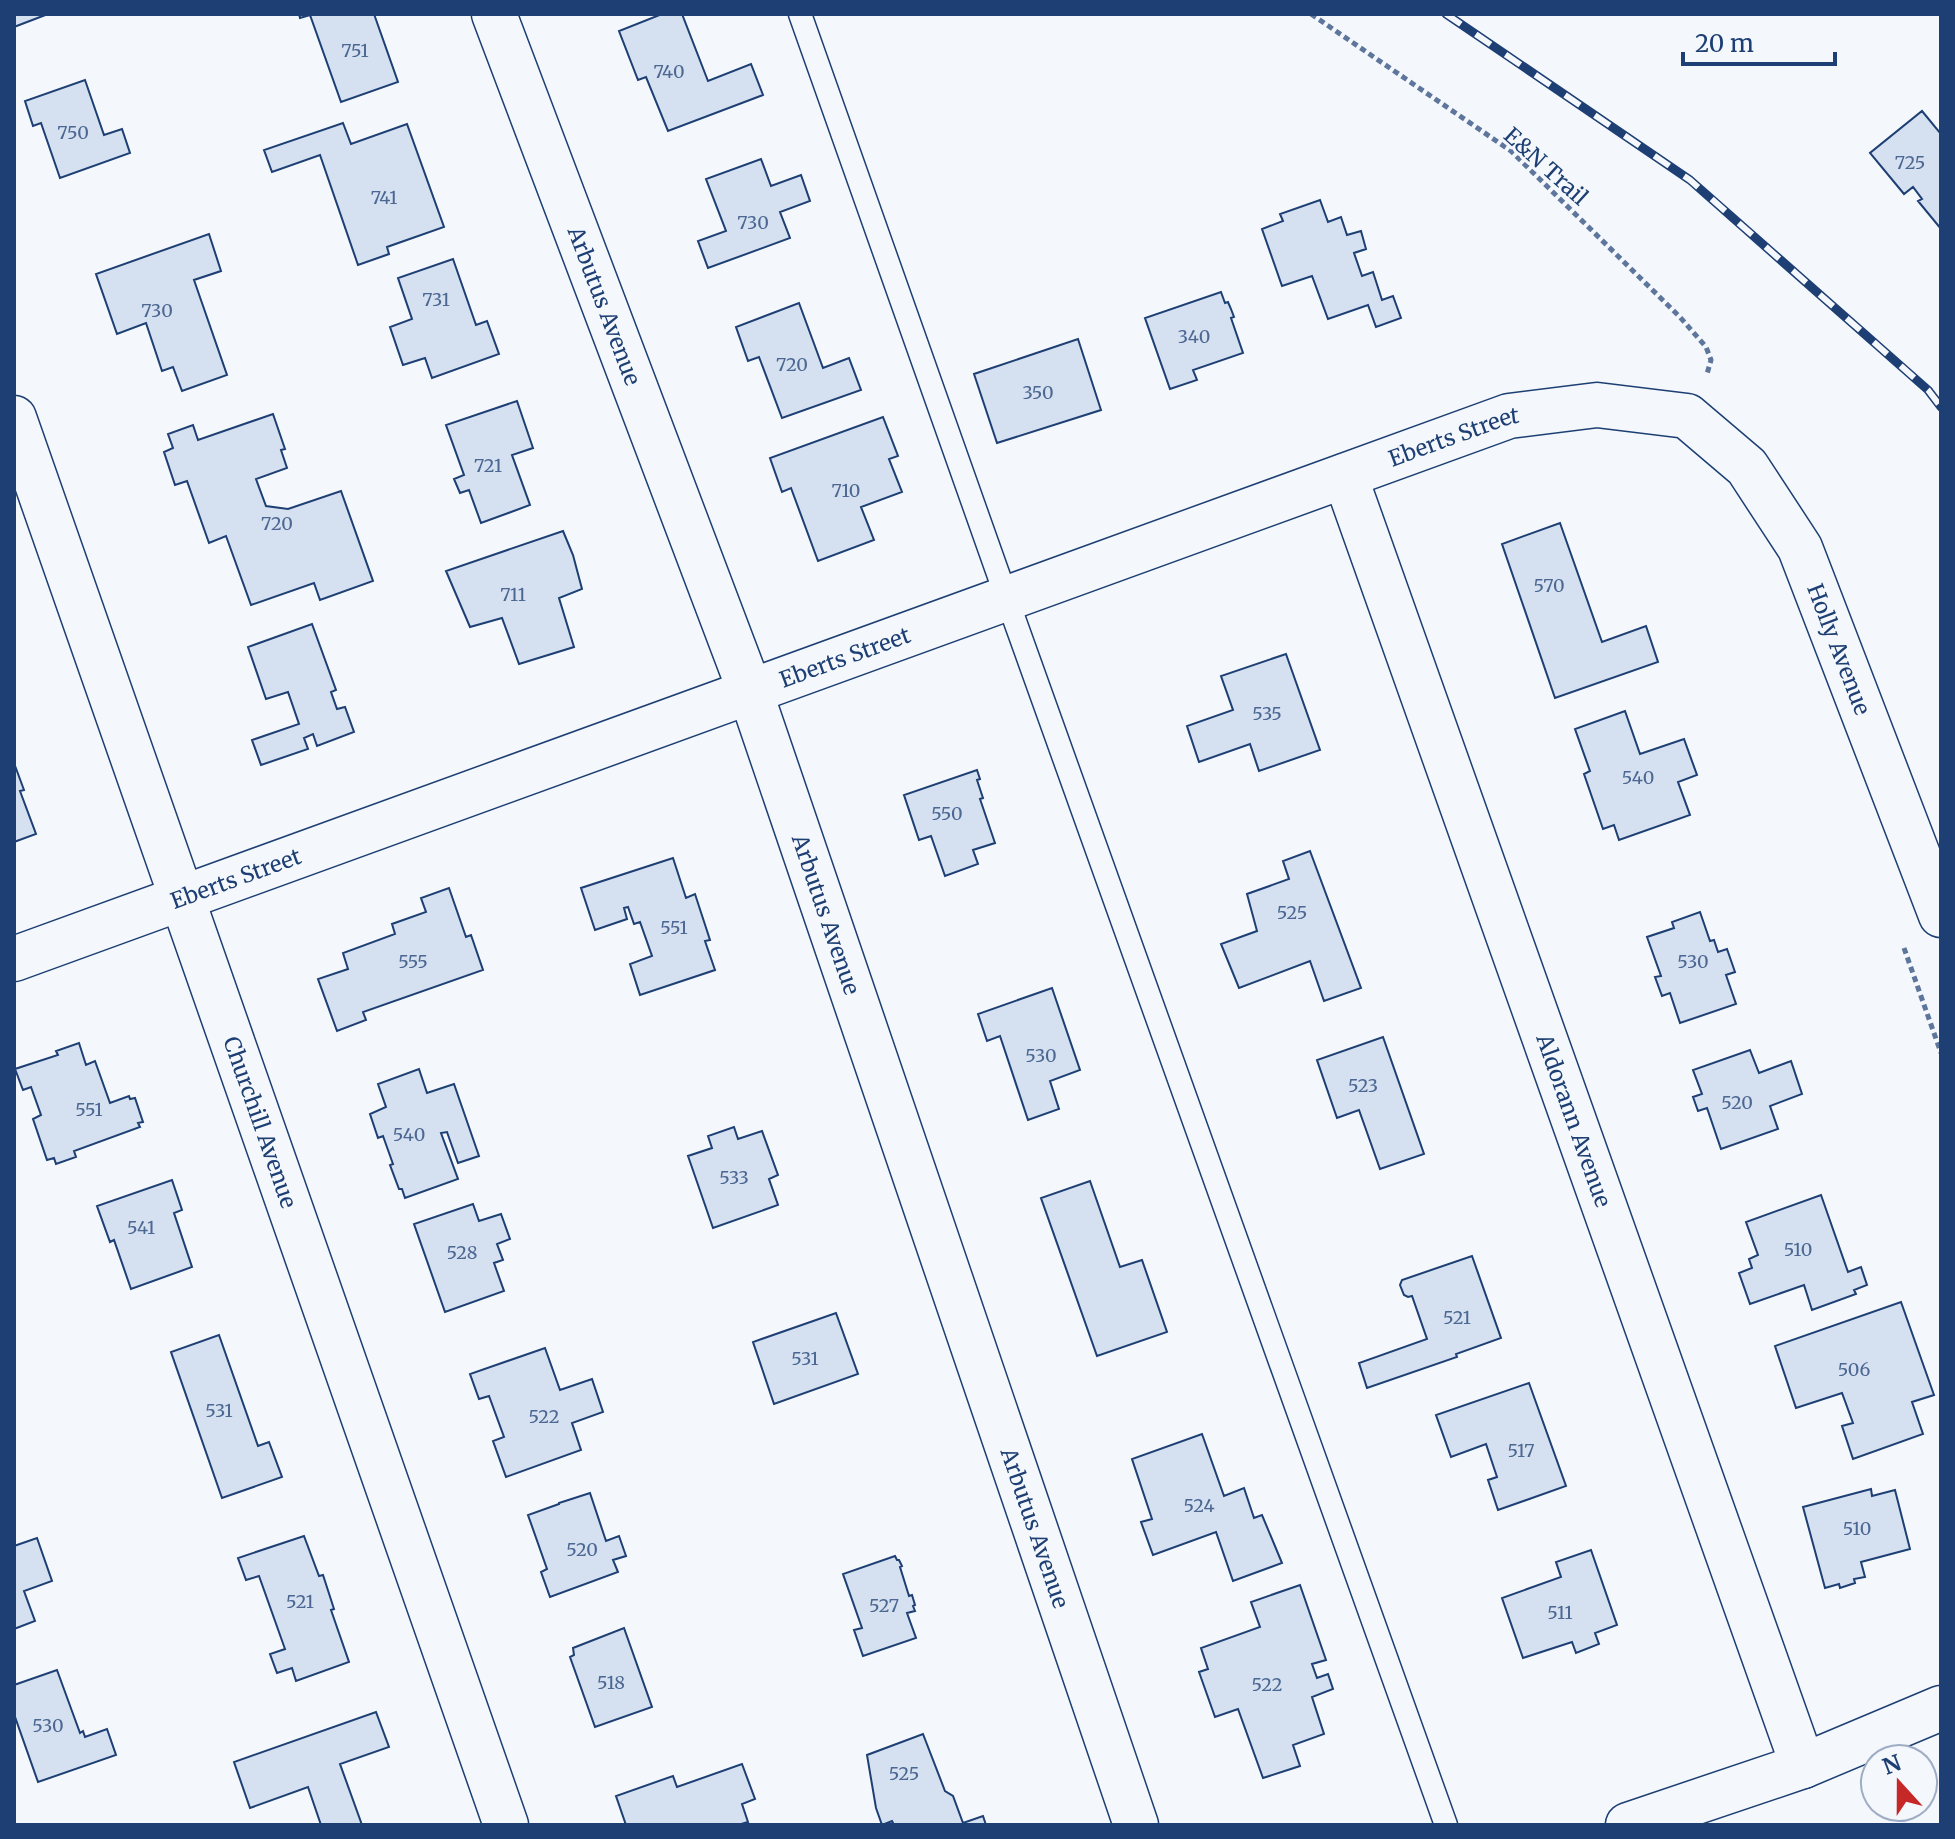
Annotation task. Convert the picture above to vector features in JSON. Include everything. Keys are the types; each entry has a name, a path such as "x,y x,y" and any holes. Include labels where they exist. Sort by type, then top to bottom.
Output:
{"street":[{"name":"Arbutus Avenue","path":"494,14 750,691 1136,1825"},
{"name":"Eberts Street","path":"14,959 1509,416 1597,405 1695,400"},
{"name":"Holly Avenue","path":"1695,400 1747,467 1800,548 1941,915"},
{"name":"Churchill Avenue","path":"14,418 506,1825"},
{"name":"Aldorann Avenue","path":"1345,476 1803,1766"},
{"path":"1628,1825 1803,1766 1941,1708"}],"lane":[{"path":"800,14 1446,1825"}],"path":[{"name":"E&N Trail","path":"1311,14 1511,151 1680,317 1706,347 1711,360 1695,400"}],"building":[{"path":"14,14 48,14 14,27"},
{"path":"299,14 374,14 398,82 341,102 310,15 300,18"},
{"path":"662,14 682,14 708,81 751,64 763,95 668,131 646,77 638,80 619,31"},
{"path":"85,80 104,135 122,129 130,153 60,178 41,123 33,126 25,101"},
{"path":"1922,111 1941,134 1941,229 1918,201 1922,199 1913,187 1904,194 1870,153"},
{"path":"343,123 351,144 407,124 444,227 387,247 389,254 358,265 320,155 272,172 264,150"},
{"path":"761,159 771,186 801,175 810,201 780,212 790,238 708,268 698,241 726,231 706,179"},
{"path":"1320,200 1328,222 1341,217 1347,235 1361,231 1366,249 1354,253 1362,276 1373,272 1382,300 1393,296 1401,318 1376,327 1368,305 1328,319 1312,276 1282,286 1262,229 1283,221 1280,214"},
{"path":"209,234 221,271 194,280 227,375 182,391 173,367 162,371 146,323 117,334 96,274"},
{"path":"453,259 476,325 487,321 499,354 432,378 425,358 403,365 390,327 412,319 398,278"},
{"path":"1221,292 1234,317 1231,318 1243,353 1193,370 1197,380 1170,389 1145,318"},
{"path":"799,303 823,368 849,358 861,390 782,418 759,357 748,361 736,327"},
{"path":"1078,339 1101,410 997,443 974,374"},
{"path":"517,401 533,448 512,455 530,505 481,523 469,490 460,493 454,479 464,475 446,425"},
{"path":"273,414 285,449 281,450 287,468 256,479 266,506 288,509 341,491 373,581 320,600 314,583 251,605 226,536 209,543 187,481 175,485 164,452 173,448 168,434 193,425 198,440"},
{"path":"883,417 898,456 889,459 902,492 861,507 874,540 818,561 791,488 782,492 770,458"},
{"path":"1560,523 1602,642 1646,626 1658,662 1555,698 1502,544"},
{"path":"563,531 582,589 559,598 574,647 519,664 502,618 470,627 446,571"},
{"path":"312,624 336,690 331,692 337,709 345,707 354,732 317,746 313,734 304,738 308,749 261,765 252,740 299,724 288,692 266,699 248,647"},
{"path":"1286,654 1320,750 1259,771 1250,744 1199,762 1187,726 1233,710 1221,676"},
{"path":"1625,711 1640,754 1684,739 1697,775 1678,782 1690,815 1619,840 1614,825 1603,829 1584,774 1590,771 1575,729"},
{"path":"14,763 24,790 20,791 36,834 14,842"},
{"path":"977,770 983,798 980,799 995,843 973,850 978,864 945,876 931,836 919,840 904,795"},
{"path":"1310,851 1361,988 1324,1001 1310,961 1239,988 1221,944 1257,931 1247,894 1289,879 1283,861"},
{"path":"673,858 686,898 695,894 710,940 705,941 715,970 640,995 630,964 652,956 640,922 634,924 628,907 624,908 627,919 595,930 581,888"},
{"path":"449,888 466,937 471,935 483,970 363,1012 366,1020 337,1031 318,979 348,969 343,953 395,934 392,924 426,912 421,898"},
{"path":"1700,912 1710,941 1714,940 1718,952 1727,949 1735,972 1726,975 1736,1004 1680,1023 1670,993 1662,996 1655,977 1661,976 1647,937 1674,928 1672,922"},
{"path":"1052,988 1080,1070 1050,1081 1059,1109 1028,1120 1000,1036 987,1041 978,1014"},
{"path":"1383,1037 1424,1154 1380,1169 1359,1110 1337,1118 1317,1060"},
{"path":"79,1043 86,1065 95,1061 110,1103 129,1096 130,1099 135,1098 143,1122 138,1123 140,1127 74,1151 76,1157 56,1164 54,1158 47,1160 33,1119 41,1115 31,1087 23,1090 15,1069 58,1055 56,1051"},
{"path":"1750,1050 1759,1073 1791,1061 1802,1094 1770,1106 1778,1129 1721,1149 1707,1108 1698,1111 1693,1097 1702,1094 1693,1070"},
{"path":"419,1069 427,1093 454,1084 479,1156 458,1163 447,1132 441,1133 458,1179 405,1198 390,1165 393,1164 383,1136 378,1138 370,1114 386,1107 378,1084"},
{"path":"734,1127 738,1139 762,1131 778,1175 769,1179 778,1205 713,1228 688,1156 712,1148 708,1136"},
{"path":"172,1180 182,1210 174,1213 192,1267 131,1289 114,1240 110,1242 97,1206"},
{"path":"1090,1181 1120,1267 1142,1260 1167,1332 1097,1356 1041,1198"},
{"path":"1821,1195 1848,1272 1861,1267 1867,1285 1854,1290 1856,1294 1812,1310 1804,1285 1750,1304 1739,1273 1752,1268 1749,1259 1758,1255 1746,1222"},
{"path":"473,1204 479,1221 501,1214 510,1239 497,1244 503,1260 494,1263 504,1291 445,1312 414,1224"},
{"path":"1472,1256 1501,1338 1456,1354 1457,1357 1367,1388 1359,1363 1427,1339 1412,1296 1404,1295 1400,1285 1402,1280"},
{"path":"1901,1302 1934,1395 1912,1402 1923,1434 1853,1459 1842,1426 1853,1423 1842,1393 1796,1408 1775,1346"},
{"path":"836,1313 858,1374 774,1404 753,1342"},
{"path":"219,1335 258,1446 269,1442 282,1477 222,1498 171,1352"},
{"path":"545,1348 560,1390 592,1379 603,1412 572,1423 581,1450 506,1477 493,1441 504,1437 489,1396 479,1399 470,1374"},
{"path":"1529,1383 1566,1486 1498,1510 1488,1480 1497,1477 1486,1444 1451,1457 1436,1415"},
{"path":"1202,1434 1224,1496 1244,1488 1254,1518 1262,1515 1282,1563 1233,1581 1216,1532 1153,1555 1141,1522 1152,1519 1132,1459"},
{"path":"1871,1489 1872,1496 1895,1490 1910,1549 1861,1562 1865,1577 1854,1579 1855,1583 1840,1588 1839,1584 1825,1588 1803,1507"},
{"path":"590,1493 606,1541 619,1536 626,1556 613,1560 618,1572 550,1597 541,1572 547,1569 528,1515"},
{"path":"304,1536 319,1576 323,1575 349,1662 296,1681 292,1668 277,1673 270,1654 285,1649 259,1576 246,1580 238,1558"},
{"path":"37,1538 52,1581 24,1591 35,1621 14,1629 14,1546"},
{"path":"1591,1550 1617,1625 1595,1633 1599,1644 1576,1653 1572,1642 1523,1658 1502,1598 1561,1577 1556,1562"},
{"path":"895,1556 902,1566 909,1596 912,1595 915,1605 915,1611 907,1613 916,1638 863,1656 854,1630 862,1628 843,1574"},
{"path":"1300,1585 1326,1660 1312,1664 1317,1678 1328,1674 1333,1689 1312,1697 1324,1734 1293,1745 1300,1766 1263,1778 1238,1709 1215,1717 1199,1672 1208,1669 1201,1648 1260,1627 1251,1602"},
{"path":"624,1628 652,1707 595,1727 570,1657 574,1655 573,1648"},
{"path":"57,1670 80,1733 83,1731 85,1737 107,1729 116,1755 38,1782 14,1714 14,1685"},
{"path":"376,1712 389,1747 340,1764 362,1825 321,1825 308,1787 250,1808 234,1762"},
{"path":"923,1734 945,1791 953,1796 963,1823 983,1816 986,1825 894,1825 892,1821 882,1825 867,1755"},
{"path":"742,1764 755,1799 742,1804 748,1822 738,1825 626,1825 616,1796 673,1776 677,1787"}],"railway":[{"path":"1446,14 1690,180 1928,390 1941,407"}]}
